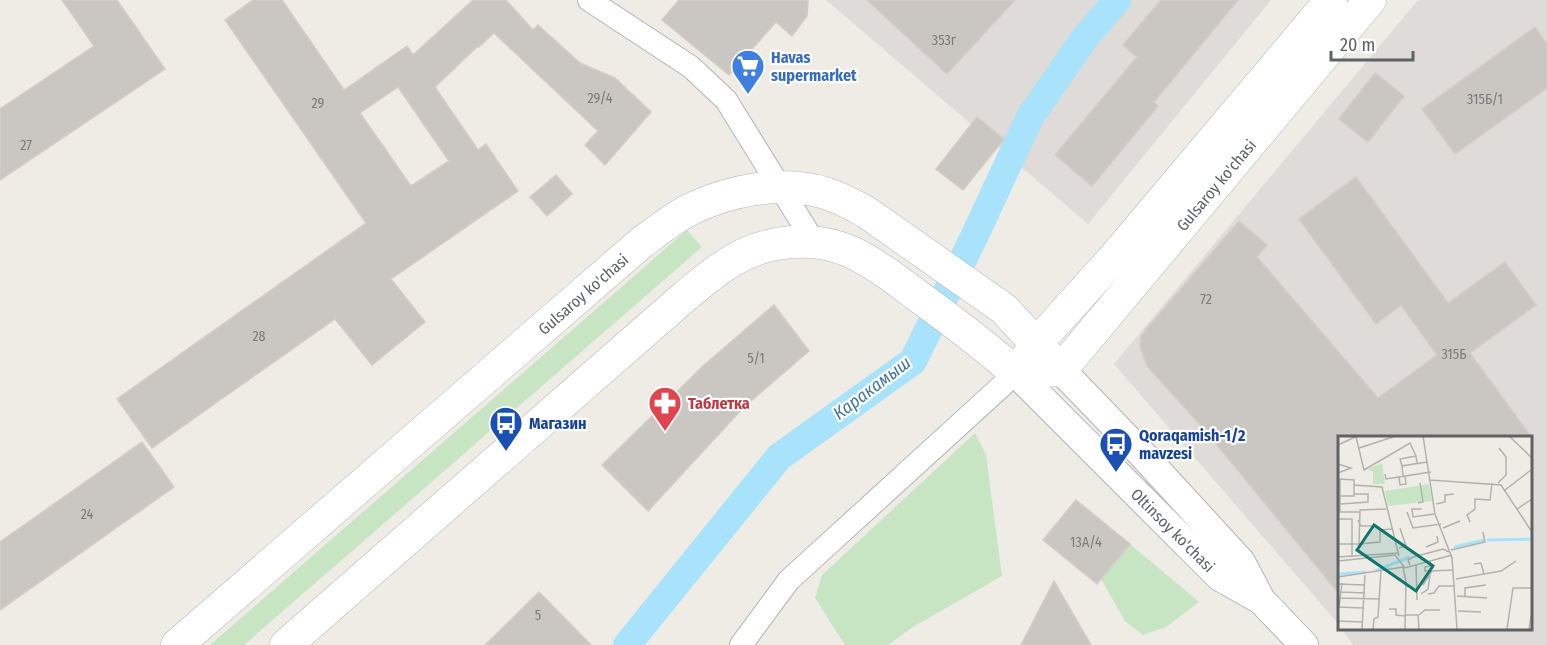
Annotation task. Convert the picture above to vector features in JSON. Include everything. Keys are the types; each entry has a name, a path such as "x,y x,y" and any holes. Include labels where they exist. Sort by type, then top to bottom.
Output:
{"main road":[{"name":"Gulsaroy ko'chasi","path":"1016,374 1036,344 1108,265 1331,0"},
{"name":"Gulsaroy ko'chasi","path":"177,645 641,243 692,209 736,193 780,187 811,190 839,198 866,212 1004,309 1061,370 1370,0"},
{"path":"286,645 707,279 732,261 763,247 779,243 814,242 848,251 888,274 978,339 1016,374 1061,370"}],"street":[{"path":"589,0 691,67 726,100 814,242"},
{"name":"Oltinsoy ko'chasi","path":"1061,370 1241,562 1261,600 1304,645"},
{"path":"741,645 789,580 1016,374"},
{"name":"Oltinsoy ko'chasi","path":"1016,374 1220,577 1261,600"}],"shaded area":[{"path":"826,0 1271,0 1088,224"},
{"path":"1418,0 1547,0 1547,645 1353,645 1343,630 1532,630 1532,436 1338,436 1338,624 1114,364"}],"green space":[{"path":"687,230 702,247 244,645 210,645"},
{"path":"975,433 986,455 1002,576 913,627 888,645 845,645 815,598 822,575"},
{"path":"1130,544 1199,602 1166,627 1143,635 1125,621 1101,579"}],"building":[{"path":"62,0 117,0 165,69 0,180 0,109 94,46"},
{"path":"253,0 282,0 344,90 407,46 413,55 473,0 506,0 533,30 538,25 580,63 615,78 651,112 605,165 585,145 598,131 494,33 435,87 478,150 486,144 518,191 391,279 425,322 372,365 335,319 152,448 117,399 366,223 225,20","holes":["398,87 449,161 411,186 360,113"]},
{"path":"679,0 808,0 807,16 792,36 776,22 729,75 662,20"},
{"path":"867,0 1015,0 947,74"},
{"path":"1161,0 1238,0 1154,102 1158,106 1092,186 1055,155 1137,57 1123,45"},
{"path":"1535,27 1547,44 1547,88 1455,154 1422,109"},
{"path":"1375,73 1404,96 1368,142 1339,119"},
{"path":"977,117 1004,139 963,190 936,169"},
{"path":"556,175 572,194 547,216 530,197"},
{"path":"1356,177 1448,303 1505,262 1536,305 1470,353 1531,436 1338,436 1338,593 1203,428 1147,366 1140,347 1141,336 1148,327 1239,221 1267,245 1257,257 1378,398 1437,355 1401,305 1376,324 1299,219"},
{"path":"774,305 809,351 744,407 648,511 602,465 703,366"},
{"path":"142,442 174,487 0,610 0,542"},
{"path":"1076,500 1130,544 1097,584 1043,540"},
{"path":"1054,581 1091,645 1021,645"},
{"path":"539,592 591,645 485,645"}],"waterway":[{"name":"Каракамыш","path":"627,645 779,457 913,361 1030,117 1084,39 1117,0"}],"place":[{"name":"Havas supermarket","path":"748,95"},
{"name":"Таблетка","path":"665,432"},
{"name":"Магазин","path":"506,452"},
{"name":"Qoraqamish-1/2 mavzesi","path":"1116,473"}]}
